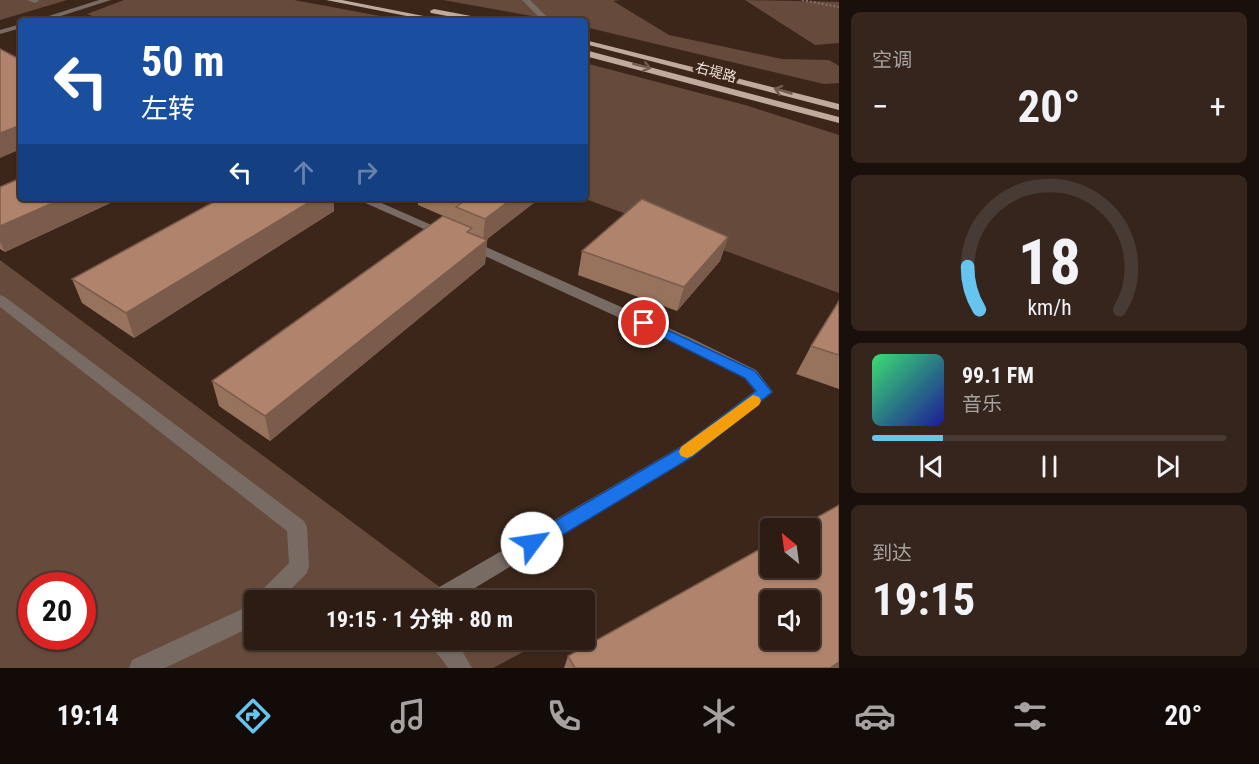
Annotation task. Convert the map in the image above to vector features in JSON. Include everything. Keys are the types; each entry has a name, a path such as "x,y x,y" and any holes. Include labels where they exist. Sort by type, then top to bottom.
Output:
{"main road":[{"path":"330,0 429,18"},
{"path":"375,0 471,18"},
{"name":"右堤路","path":"588,43 759,84 839,108"},
{"name":"右堤路","path":"588,54 733,90 839,120"}],"street":[{"path":"47,18 107,0"},
{"path":"526,0 544,18"},
{"path":"0,32 18,27"},
{"path":"367,201 480,248 686,342 750,375 765,392 686,452 453,590"},
{"path":"0,300 297,527 299,567 276,590"},
{"path":"140,668 244,619"},
{"path":"449,650 461,668"}],"path":[{"path":"802,0 839,7"}],"shaded area":[{"path":"0,0 67,0 0,20"},
{"path":"124,0 294,0 391,18 98,18 87,14"},
{"path":"443,0 620,0 613,1 669,35 782,59 829,60 839,66 839,83 824,84 588,28 588,18 543,18"},
{"path":"745,0 839,2 839,43 815,45"},
{"path":"588,64 745,105 839,135 839,293 588,200"},
{"path":"0,260 444,590 244,590 244,650 525,651 493,668 0,668"}],"building":[{"path":"0,49 18,58 18,126 0,133"},
{"path":"18,179 18,201 57,201 0,226 0,187"},
{"path":"642,199 728,237 684,287 582,251"},
{"path":"215,201 311,201 126,313 72,279"},
{"path":"464,201 509,201 485,219 456,207"},
{"path":"443,216 472,228 467,232 487,240 265,416 212,381"},
{"path":"839,301 839,355 811,346"},
{"path":"839,505 839,662 830,668 575,668 568,656 579,650 595,650 595,641 760,549 760,578 820,578 820,518 816,518"}],"slow traffic":[{"path":"687,452 753,401"}],"route":[{"path":"532,543 686,452 765,392 750,375 644,323"}]}
